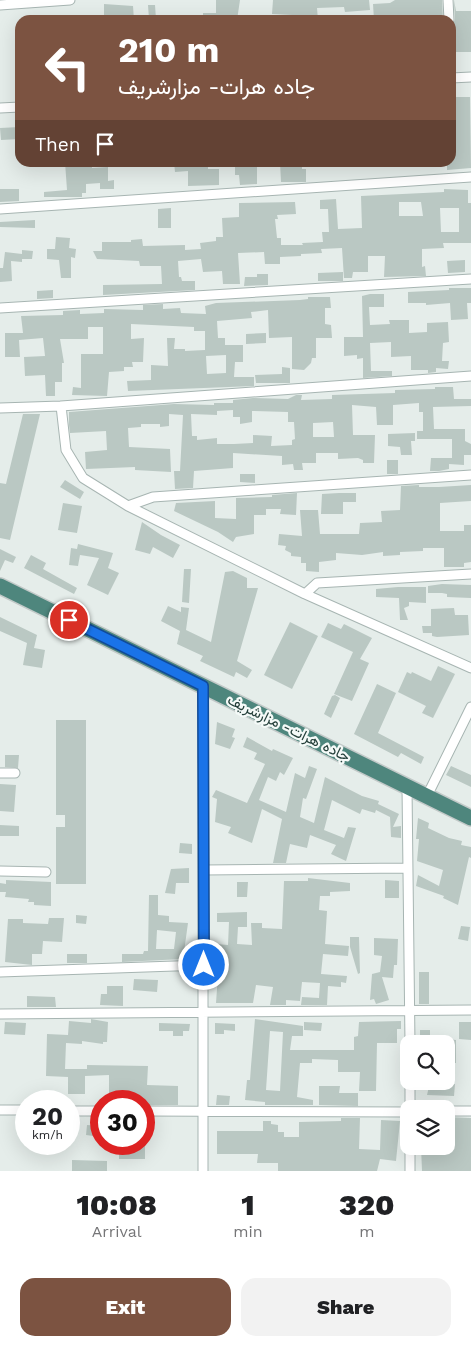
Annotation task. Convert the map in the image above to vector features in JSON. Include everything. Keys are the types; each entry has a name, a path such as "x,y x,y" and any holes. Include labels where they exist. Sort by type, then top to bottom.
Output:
{"highway":[{"name":"جاده هرات- مزارشریف","path":"0,586 471,818"}],"street":[{"path":"0,5 70,0"},
{"path":"448,0 448,15"},
{"path":"456,78 471,76"},
{"path":"0,108 15,107"},
{"path":"0,209 471,177"},
{"path":"0,308 471,279"},
{"path":"0,408 60,406 471,376"},
{"path":"60,406 66,450 83,478 128,506 305,594 471,668"},
{"path":"128,506 153,497 471,475"},
{"path":"305,594 317,583 471,574"},
{"path":"203,686 205,1011 203,1171"},
{"path":"427,796 471,707"},
{"path":"0,773 15,773"},
{"path":"407,787 406,868 410,1035"},
{"path":"204,870 406,868"},
{"path":"0,871 46,872"},
{"path":"0,972 204,965"},
{"path":"0,1014 471,1010"},
{"path":"0,1110 15,1110"},
{"path":"155,1111 400,1110"},
{"path":"455,1111 471,1110"},
{"path":"410,1155 410,1171"}],"building":[{"path":"216,0 240,0 238,15 203,15 203,13 216,13"},
{"path":"273,0 369,0 370,10 345,12 344,7 317,8 318,15 272,14"},
{"path":"395,0 442,0 443,15 374,15 373,4 390,3"},
{"path":"454,0 456,11 471,11 471,52 456,52"},
{"path":"104,4 133,6 134,15 104,15"},
{"path":"148,5 155,5 156,15 149,15"},
{"path":"456,97 470,97 471,168 447,170 447,167 456,167"},
{"path":"15,127 15,139 1,140 0,128"},
{"path":"65,167 108,167 108,181 114,180 114,189 100,189 100,183 86,184 86,193 82,193 82,197 44,197 44,192 67,190"},
{"path":"174,167 208,167 208,169 219,169 219,185 188,186 188,171 175,172"},
{"path":"235,167 257,167 257,184 240,185 239,175 235,175"},
{"path":"280,167 302,167 302,169 306,169 306,182 281,182"},
{"path":"0,189 19,189 19,201 0,202"},
{"path":"444,189 468,190 468,203 471,203 471,243 443,243 444,248 422,249 422,267 425,266 426,276 384,277 385,256 368,256 368,272 353,272 352,278 344,278 342,248 321,249 322,253 280,257 280,264 265,264 264,252 238,253 240,284 223,284 222,271 203,272 201,259 178,261 179,277 181,277 182,281 195,281 195,290 103,295 103,285 162,284 161,266 140,266 139,261 97,259 93,251 102,251 102,242 131,242 131,240 142,239 143,246 185,245 185,250 201,249 200,243 216,241 216,237 223,237 222,218 239,217 239,203 295,202 296,214 277,215 278,219 275,219 277,238 281,238 281,245 303,245 302,243 323,242 322,232 329,232 328,209 320,209 320,200 336,199 338,229 362,228 361,196 444,192","holes":["399,202 421,202 423,216 399,216","440,208 459,208 459,232 441,232"]},
{"path":"171,208 171,228 158,228 158,209"},
{"path":"35,220 35,228 0,227 0,222"},
{"path":"56,237 70,238 69,248 76,249 75,258 71,257 71,278 61,278 59,260 47,259 47,249 55,249"},
{"path":"22,250 33,251 32,259 22,259 22,262 11,261 12,281 0,282 0,268 3,268 5,252 22,254"},
{"path":"465,260 465,272 448,273 447,261"},
{"path":"343,272 343,281 318,281 318,273"},
{"path":"257,274 268,274 268,285 244,286 245,277 257,277"},
{"path":"449,288 471,288 471,303 467,303 468,319 451,320 450,303 426,305 426,303 408,303 408,292 449,290"},
{"path":"53,290 53,298 37,299 37,291"},
{"path":"384,294 384,307 369,307 370,325 390,324 389,320 409,320 409,333 427,332 427,323 448,322 449,342 443,343 442,361 449,361 448,369 436,368 436,372 428,373 428,370 411,370 411,356 391,357 391,342 370,343 371,371 392,371 392,376 363,378 363,358 357,359 357,355 344,356 344,337 363,337 362,296"},
{"path":"308,297 330,297 331,308 325,308 325,324 331,325 332,338 316,338 316,358 312,358 311,363 304,370 292,369 292,337 269,338 268,310 251,312 252,318 217,321 218,338 225,338 225,345 243,345 243,362 235,362 234,377 254,377 254,386 128,391 127,381 151,380 151,365 168,366 167,338 175,338 174,349 185,349 185,351 205,350 205,331 194,331 194,327 131,324 131,339 144,338 143,362 132,362 133,367 124,367 124,371 109,372 107,396 72,395 73,387 81,388 81,354 103,354 103,327 88,327 88,339 60,339 64,363 62,363 62,382 55,382 55,396 46,396 45,375 25,376 24,357 45,356 43,338 19,340 20,357 5,357 5,333 23,333 21,316 63,315 63,311 80,310 80,314 104,313 104,309 143,310 143,305 163,304 163,309 180,308 181,313 206,314 205,306 216,303 308,299","holes":["226,355 226,373 207,374 206,356"]},
{"path":"266,333 266,343 246,344 246,334"},
{"path":"282,367 290,368 290,383 256,383 255,375 282,374"},
{"path":"435,387 453,387 454,399 471,399 471,406 433,407 434,429 465,429 465,441 471,444 471,455 464,455 464,465 449,464 449,469 439,471 430,471 431,458 452,458 452,439 417,439 417,431 423,431 423,412 419,412 419,403 393,405 393,425 377,425 376,407 352,405 353,435 375,435 374,463 363,463 363,460 358,458 338,459 338,453 316,453 316,463 302,463 303,470 294,470 293,464 282,465 282,456 233,453 233,468 194,471 193,488 175,489 174,471 180,471 183,415 169,414 169,426 160,427 160,424 141,424 141,427 128,428 129,447 170,449 171,472 135,470 135,467 86,469 85,452 107,450 106,431 70,433 69,425 69,412 174,404 214,405 214,403 233,403 233,400 253,398 288,399 296,395 302,395 301,400 332,399 332,395 395,393 395,390 435,389","holes":["233,410 233,417 240,417 240,424 252,422 252,411 288,412 288,422 294,422 295,439 292,440 292,445 271,446 272,436 253,435 253,443 234,444 217,444 217,438 197,440 197,436 192,436 191,414 217,415 217,411","333,422 334,437 313,437 313,423"]},
{"path":"23,414 40,414 10,540 0,538 0,483 6,484"},
{"path":"415,433 415,441 411,441 412,455 401,455 400,447 388,446 388,434"},
{"path":"387,460 398,460 398,474 387,474"},
{"path":"240,474 255,474 255,483 240,482"},
{"path":"65,480 84,492 80,499 60,487"},
{"path":"419,485 419,487 439,487 471,485 471,501 440,503 440,531 464,531 464,525 471,525 471,562 464,563 464,567 444,567 444,548 423,548 423,551 400,552 400,555 383,556 383,552 362,555 336,553 336,560 319,562 319,572 306,571 306,563 301,563 301,557 291,556 291,553 285,550 286,546 278,545 279,534 302,536 300,510 318,510 320,534 359,534 360,523 382,522 381,511 400,510 401,486"},
{"path":"297,493 296,515 280,514 281,509 266,509 266,515 254,515 254,534 236,537 233,542 218,532 174,511 176,503 215,501 215,518 236,519 236,498 272,497 272,495"},
{"path":"356,493 356,502 343,502 343,514 321,514 322,494"},
{"path":"63,503 82,506 77,533 58,530"},
{"path":"142,522 180,545 173,558 153,547 150,554 135,550"},
{"path":"78,544 113,553 108,568 119,573 108,595 87,585 99,558 80,555 78,566 69,565 71,548 77,549"},
{"path":"0,549 16,557 13,563 5,560 0,571"},
{"path":"31,555 46,563 43,569 77,588 74,594 24,568"},
{"path":"184,569 191,569 189,603 182,602"},
{"path":"233,571 247,578 247,588 258,588 237,661 252,670 247,678 236,672 234,677 200,661 203,656 177,644 180,631 161,621 168,606 181,612 181,607 189,608 186,630 211,642 225,572"},
{"path":"442,584 471,585 471,598 447,597 447,594 428,593 428,586"},
{"path":"426,587 426,603 409,602 409,606 404,608 408,620 400,620 399,598 376,597 376,589"},
{"path":"454,608 455,615 468,615 469,635 437,637 432,636 432,633 423,633 422,626 431,626 431,609"},
{"path":"0,617 37,635 34,648 45,650 42,668 23,665 27,643 0,631"},
{"path":"290,622 318,636 292,689 264,675"},
{"path":"328,623 341,629 344,624 372,638 360,659 369,663 352,701 334,694 353,652 321,637"},
{"path":"438,666 455,674 433,718 422,713 426,706 398,692 407,672 411,674 412,672 431,681"},
{"path":"377,684 396,693 378,733 424,757 421,764 401,753 398,757 354,734"},
{"path":"335,695 340,698 331,718 324,714 332,696"},
{"path":"56,720 86,720 86,884 56,884 56,827 65,827 65,815 56,815"},
{"path":"217,722 235,729 232,737 235,738 230,749 215,744"},
{"path":"247,737 272,751 273,749 293,758 284,775 280,772 276,781 268,777 259,800 286,812 295,773 305,778 309,766 317,769 306,799 303,798 300,817 314,823 325,777 362,796 379,801 378,804 399,814 393,827 401,826 401,838 391,837 390,817 376,810 375,813 362,809 360,814 332,800 324,830 344,838 348,827 356,828 346,861 331,854 336,845 310,835 307,848 290,844 286,863 273,863 282,819 262,809 252,843 228,833 231,827 215,822 217,799 212,797 216,790 247,803 265,764 254,759 257,753 243,747"},
{"path":"5,755 19,755 18,768 5,767"},
{"path":"451,766 471,775 471,787 446,775"},
{"path":"0,784 16,785 14,812 0,811"},
{"path":"418,818 429,823 428,828 449,838 462,841 461,845 471,847 471,858 469,857 458,905 443,898 444,896 416,886 418,875 439,886 443,870 417,861 419,839 416,839"},
{"path":"0,825 19,826 19,836 0,836"},
{"path":"180,843 192,844 192,854 179,853"},
{"path":"189,868 189,883 176,883 175,894 165,893 171,869"},
{"path":"308,878 350,883 350,891 330,892 330,896 320,896 319,910 327,911 325,944 349,946 348,956 323,954 321,974 347,976 346,983 341,982 341,987 328,986 327,1005 301,1005 302,997 319,998 320,983 302,982 300,1001 286,1000 286,1005 270,1005 273,987 256,985 253,1003 216,1003 218,975 216,975 216,944 228,945 229,922 217,922 217,913 247,912 247,927 238,927 237,944 252,945 251,923 262,923 262,928 282,929 284,881 308,881"},
{"path":"6,880 51,882 51,906 34,905 34,902 28,902 29,899 5,897 6,892 0,892 0,883 6,884"},
{"path":"385,880 399,881 399,898 385,898"},
{"path":"237,882 248,882 247,897 237,897"},
{"path":"149,895 158,895 158,915 169,916 169,922 188,923 183,959 122,962 122,954 143,954 144,951 148,951","holes":["157,930 176,932 174,949 156,949"]},
{"path":"76,915 87,916 86,924 76,923"},
{"path":"49,918 64,918 62,942 43,941 42,954 32,954 32,965 5,962 8,919 23,919 23,923 48,924"},
{"path":"461,926 470,927 468,941 458,939"},
{"path":"350,937 359,937 360,973 358,974 350,947"},
{"path":"374,938 398,939 397,965 394,965 393,978 382,977 389,1000 376,1004 374,999 370,1000 372,974 380,972 382,956 374,955"},
{"path":"67,954 87,954 87,963 67,963"},
{"path":"419,972 429,972 429,1004 419,1004"},
{"path":"134,979 158,980 157,992 133,990"},
{"path":"107,986 123,986 123,1006 100,1005 101,994 107,994"},
{"path":"27,996 55,997 56,1007 27,1007"},
{"path":"91,1019 108,1022 107,1042 103,1042 103,1044 82,1041 82,1044 66,1043 65,1069 87,1069 87,1065 148,1066 147,1085 178,1086 178,1105 155,1105 155,1090 109,1090 109,1075 85,1076 85,1094 80,1094 80,1090 68,1090 68,1077 46,1076 47,1034 68,1035 69,1021 91,1023"},
{"path":"255,1019 303,1026 303,1036 292,1036 290,1050 354,1050 354,1037 358,1036 359,1022 401,1021 401,1029 397,1029 397,1043 377,1043 376,1091 359,1091 360,1072 338,1072 338,1060 312,1059 312,1063 300,1063 297,1097 313,1100 313,1105 265,1105 265,1102 245,1100 247,1080 250,1080","holes":["270,1031 283,1032 280,1091 266,1090"]},
{"path":"5,1022 26,1023 25,1035 4,1034"},
{"path":"304,1022 322,1023 321,1031 304,1030"},
{"path":"459,1022 471,1022 471,1040 459,1039"},
{"path":"159,1023 190,1024 189,1031 183,1031 183,1036 173,1036 173,1031 159,1031"},
{"path":"215,1023 235,1024 235,1031 224,1030 224,1034 215,1034"},
{"path":"420,1030 430,1030 430,1035 420,1035"},
{"path":"455,1040 456,1040 455,1063"},
{"path":"319,1086 340,1086 339,1093 358,1093 358,1106 319,1105"},
{"path":"428,1090 454,1090 454,1096 427,1095"},
{"path":"217,1095 230,1096 229,1105 216,1105"},
{"path":"455,1117 471,1118 471,1171 422,1171 421,1155 455,1155"},
{"path":"341,1118 360,1118 359,1149 380,1150 381,1120 400,1121 396,1161 380,1159 377,1171 278,1171 278,1163 257,1163 258,1154 217,1154 217,1131 263,1131 263,1121 271,1121 271,1124 278,1125 278,1132 284,1132 284,1137 299,1137 299,1122 341,1121"},
{"path":"87,1125 90,1125 90,1136 86,1135"},
{"path":"119,1155 145,1155 145,1159 119,1159"},
{"path":"72,1160 107,1161 107,1171 72,1171"}],"route":[{"path":"69,620 203,686 204,965"}]}
